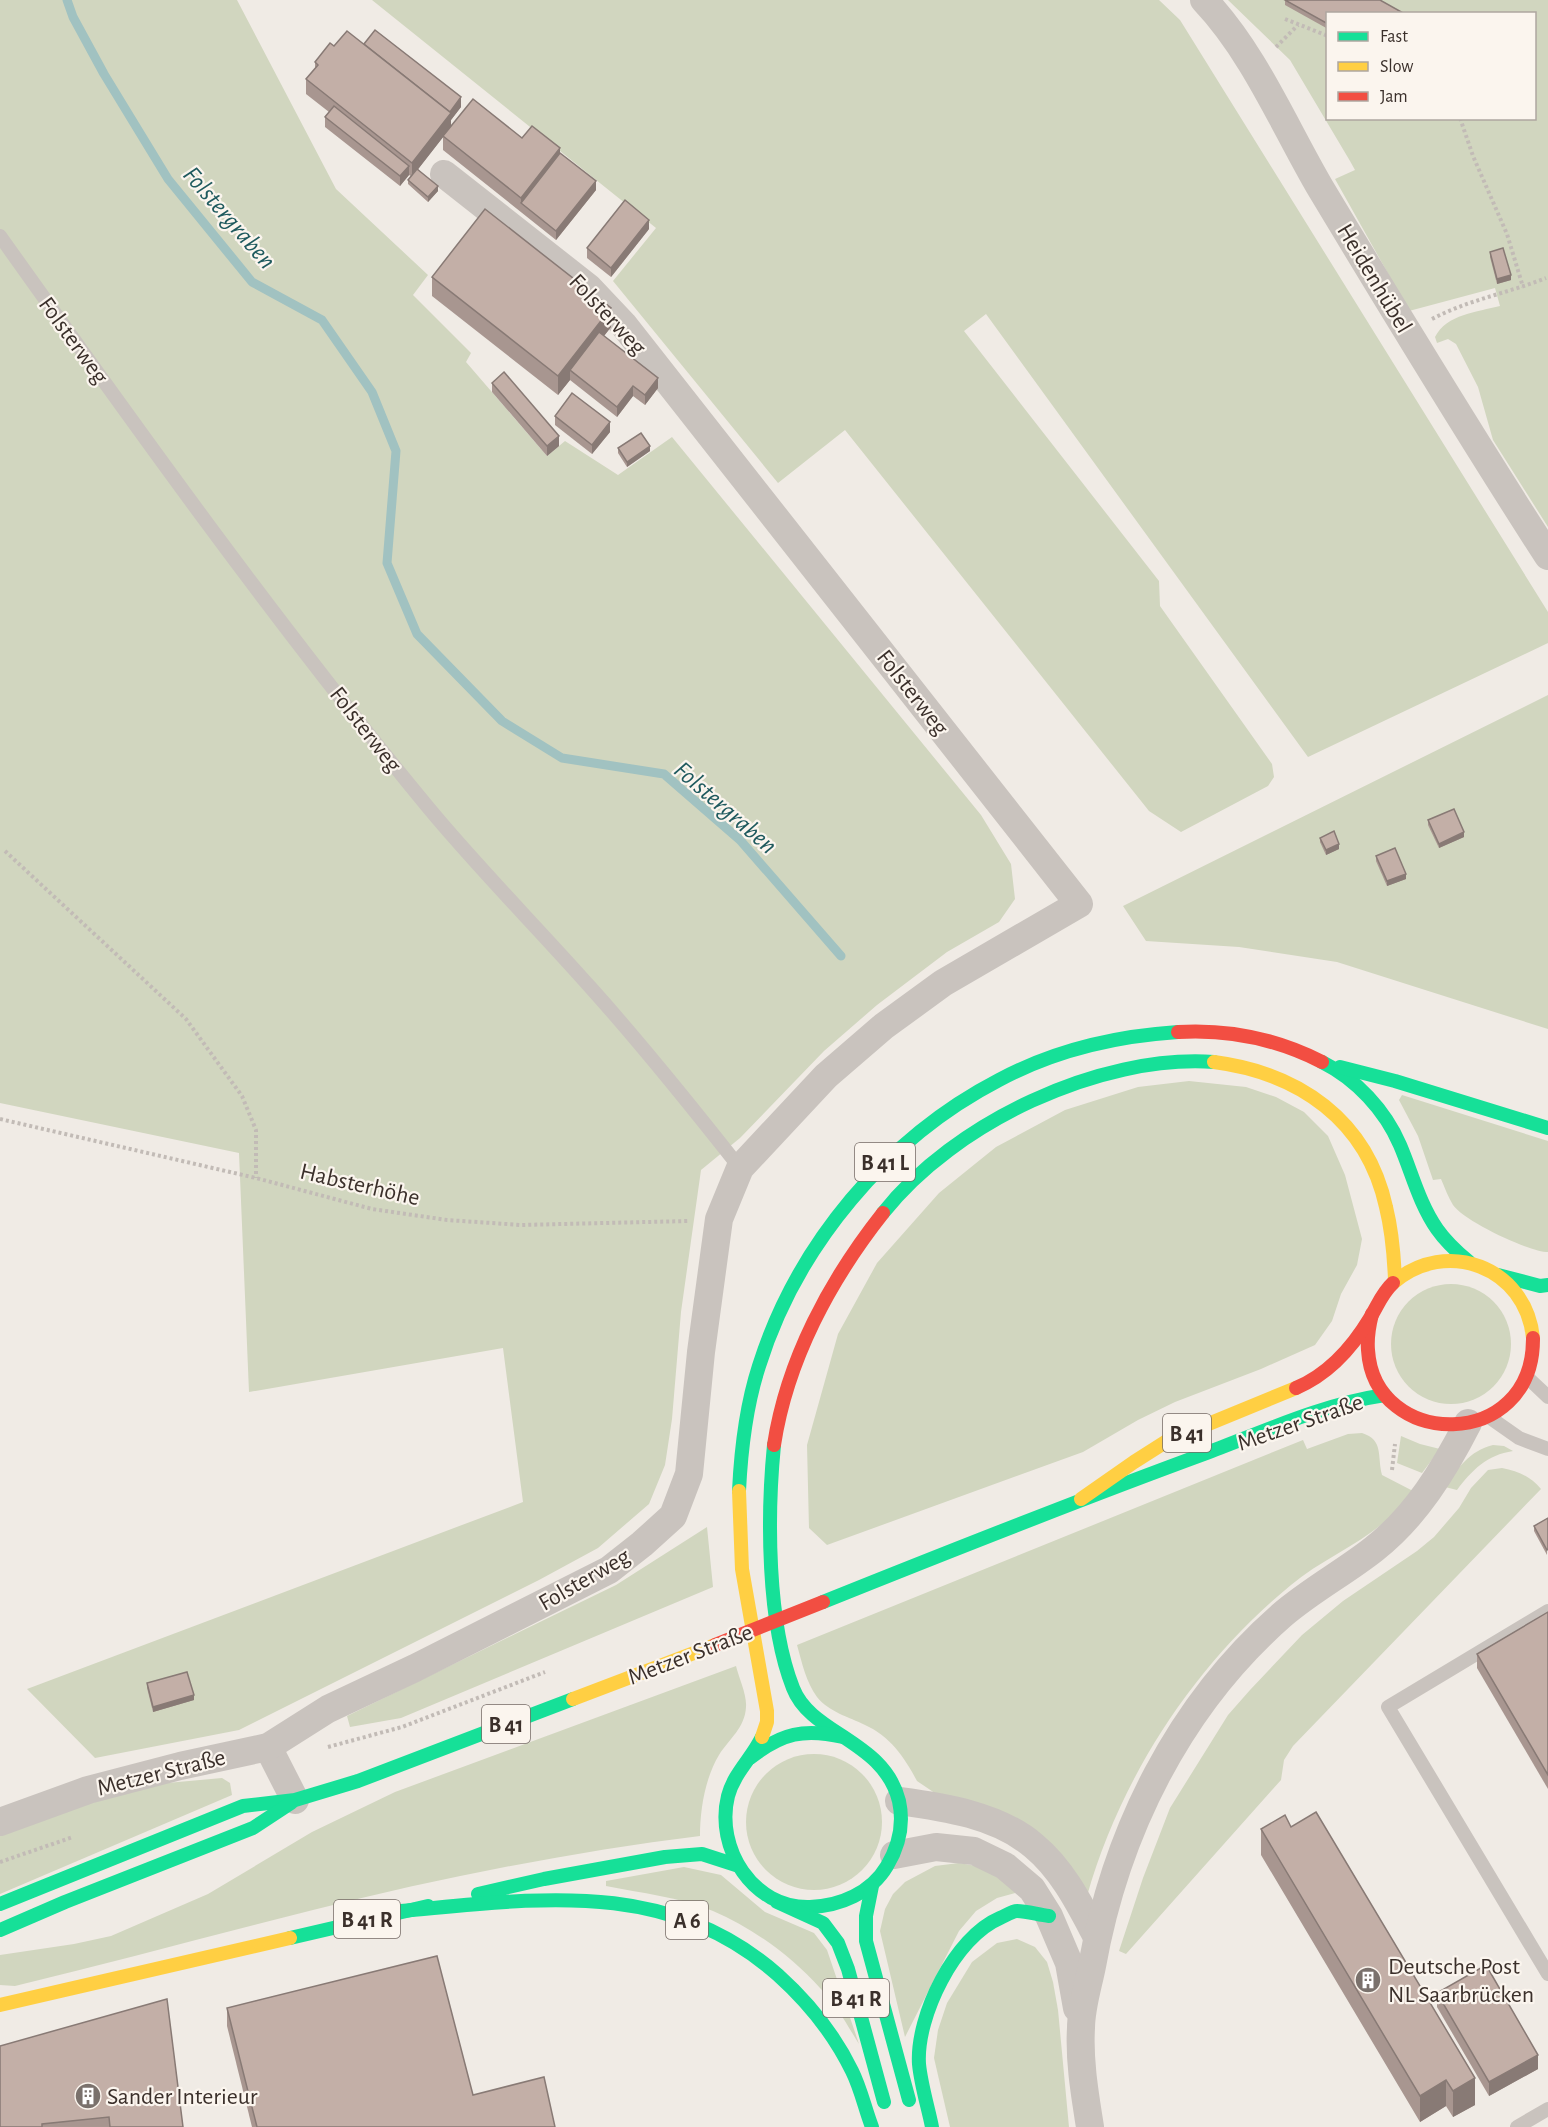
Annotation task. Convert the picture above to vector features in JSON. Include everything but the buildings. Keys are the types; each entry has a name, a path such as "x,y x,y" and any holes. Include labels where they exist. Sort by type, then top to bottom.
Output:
{"main road":[{"name":"B 41 L","path":"746,1761 765,1736 767,1713 748,1610 740,1543 739,1476 745,1420 759,1362 783,1305 811,1254 847,1205 883,1164 917,1134 955,1106 1001,1079 1052,1058 1101,1043 1148,1034 1194,1030 1243,1034 1284,1044 1327,1064 1364,1091 1397,1137 1419,1197 1442,1238 1469,1262"},
{"name":"B 41 L","path":"848,1739 814,1716 798,1701 790,1681 782,1646 774,1599 771,1545 773,1461 781,1408 794,1366 839,1272 869,1227 894,1198 941,1156 982,1127 1028,1104 1081,1082 1127,1069 1220,1062 1258,1069 1294,1084 1325,1103 1346,1123 1365,1151 1387,1206 1395,1246 1395,1280"},
{"path":"1327,1064 1395,1081 1548,1128"},
{"name":"Metzer Straße","path":"1081,1499 1131,1462 1168,1441 1302,1385 1327,1370 1344,1355 1372,1314 1383,1293 1395,1280 1416,1268 1438,1260 1469,1262 1498,1275 1540,1286 1548,1285"},
{"name":"Metzer Straße","path":"1372,1314 1367,1338 1367,1353 1371,1368 1385,1395 1402,1411 1425,1422 1450,1426 1478,1420 1509,1402 1527,1377 1533,1348 1532,1331 1524,1305 1511,1286 1498,1275"},
{"path":"1533,1348 1548,1337"},
{"name":"Metzer Straße","path":"0,1904 243,1806 295,1800 358,1781 715,1645 1081,1499 1343,1403 1385,1395"},
{"path":"821,1732 848,1739 871,1754 889,1775 899,1801 901,1828 894,1856 872,1886 858,1897 832,1906 805,1908 777,1902 754,1887 736,1865 726,1839 724,1812 731,1785 746,1761 767,1744 793,1734 821,1732"},
{"name":"Metzer Straße","path":"0,1930 253,1828 295,1800"},
{"name":"B 41 R","path":"0,2005 544,1879 665,1857 702,1854 736,1865"},
{"name":"B 41 R","path":"872,1886 866,1916 866,1941 916,2118"},
{"name":"A 6","path":"401,1911 542,1899 594,1902 635,1906 675,1915 718,1932 758,1959 793,1988 820,2017 852,2071 872,2127"},
{"name":"B 41 R","path":"777,1902 823,1923 838,1943 848,1969 888,2118"},
{"path":"932,2127 919,2063 924,2025 933,1995 950,1965 969,1940 990,1922 1016,1911 1049,1916"}],"street":[{"name":"Heidenhübel","path":"1204,0 1247,58 1316,179 1408,332 1548,556"},
{"name":"Folsterweg","path":"268,1747 328,1709 415,1668 609,1570 673,1516 688,1474 701,1352 719,1219 740,1168 826,1076 884,1026 943,983 1079,904 617,317 589,288 444,174"},
{"path":"1080,2026 1097,1937 1108,1894 1145,1795 1179,1734 1226,1671 1283,1614 1373,1550 1399,1528 1416,1509 1478,1420"},
{"path":"268,1747 295,1800"},
{"name":"Metzer Straße","path":"0,1822 88,1790 180,1766 268,1747"},
{"path":"899,1801 992,1820 1033,1845 1054,1867 1076,1898 1097,1937"},
{"path":"894,1856 936,1847 974,1851 1005,1866 1032,1889 1049,1916 1069,1963 1080,2026 1083,2077 1090,2127"}],"lane":[{"name":"Folsterweg","path":"0,236 159,458 350,710 462,846 601,999 740,1168"},
{"path":"1527,1377 1548,1397"},
{"path":"1478,1420 1548,1449"},
{"path":"1548,1611 1388,1707 1548,1974"},
{"path":"1517,2127 1548,2109"}],"path":[{"path":"1285,19 1326,35"},
{"path":"1462,120 1473,156 1507,234 1523,287"},
{"path":"1408,332 1467,302 1523,287 1546,278"},
{"path":"5,852 186,1019 242,1096 256,1130 256,1178"},
{"name":"Habsterhöhe","path":"0,1119 256,1178 372,1209 447,1220 520,1225 719,1219"},
{"path":"1392,1470 1396,1434"},
{"path":"324,1748 402,1726 547,1672"}],"green space":[{"path":"0,0 237,0 336,189 428,275 413,295 471,353 466,362 547,456 565,441 618,475 672,437 981,815 1011,864 1015,899 999,922 947,952 877,1005 824,1051 740,1138 701,1170 681,1312 672,1419 665,1465 649,1504 598,1548 539,1580 239,1730 95,1758 27,1689 523,1502 503,1348 249,1392 239,1153 0,1103"},
{"path":"372,0 1159,0 1180,20 1548,612 1548,643 1308,757 986,314 964,331 1159,581 1160,606 1272,764 1274,777 1268,786 1181,832 1149,811 845,430 778,483 613,281 656,228"},
{"path":"1228,0 1548,0 1548,527 1493,440 1478,387 1456,344 1448,339 1437,343 1435,337 1447,323 1463,315 1500,306 1495,288 1409,311 1335,179 1355,170 1290,60"},
{"path":"1548,695 1548,1029 1337,962 1239,947 1146,941 1123,906"},
{"path":"1189,1081 1246,1087 1276,1097 1304,1112 1328,1136 1345,1175 1362,1239 1357,1265 1341,1294 1332,1321 1315,1345 1261,1369 1175,1402 1138,1420 1083,1452 827,1545 809,1528 807,1445 838,1334 877,1263 939,1193 996,1147 1065,1110 1138,1087"},
{"path":"1402,1095 1548,1141 1548,1252 1527,1247 1498,1234 1459,1212 1448,1196 1441,1179 1433,1180 1418,1136 1399,1100"},
{"path":"1451,1284 1474,1288 1494,1301 1507,1321 1511,1344 1507,1367 1494,1387 1474,1400 1451,1404 1428,1400 1408,1387 1395,1367 1391,1344 1395,1321 1408,1301 1428,1288"},
{"path":"1362,1433 1377,1444 1382,1475 1413,1491 1395,1512 1372,1532 1304,1575 1256,1616 1193,1686 1141,1766 1102,1851 1087,1896 917,1781 902,1756 889,1741 874,1730 827,1707 810,1685 797,1645 1303,1440 1307,1449 1348,1434"},
{"path":"1401,1436 1440,1449 1422,1473 1397,1463"},
{"path":"1493,1445 1504,1446 1513,1451 1495,1456 1481,1464 1457,1490 1445,1487 1471,1456"},
{"path":"1502,1468 1523,1475 1541,1489 1293,1746 1284,1760 1281,1780 1126,1954 1119,1951 1143,1878 1170,1808 1228,1715 1302,1635 1343,1601 1434,1537 1459,1508 1471,1488 1488,1470"},
{"path":"707,1527 713,1587 401,1718 350,1727 347,1716 616,1585"},
{"path":"736,1666 745,1697 745,1714 740,1727 719,1755 710,1774 702,1805 700,1836 554,1858 408,1887 90,1968 15,1986 0,1985 0,1955 111,1936 208,1894 312,1832 395,1792"},
{"path":"814,1754 840,1759 852,1765 862,1774 871,1784 877,1796 882,1822 877,1848 871,1860 862,1870 852,1879 840,1885 814,1890 788,1885 776,1879 766,1870 757,1860 751,1848 746,1822 751,1796 757,1784 766,1774 776,1765 788,1759"},
{"path":"222,1778 230,1783 232,1795 0,1894 0,1836 88,1804 156,1784"},
{"path":"959,1863 982,1867 1019,1892 997,1898 976,1911 959,1931 905,2037 880,1931 885,1909 893,1894 905,1882 935,1866"},
{"path":"684,1867 721,1875 765,1912 814,1933 827,1950 859,2044 826,1994 797,1965 757,1934 700,1906 606,1886 606,1881"},
{"path":"1017,1939 1035,1947 1047,1962 1053,1982 1058,2010 1069,2127 950,2127 934,2058 938,2030 947,2003 972,1962 997,1943"}],"waterway":[{"name":"Folstergraben","path":"67,0 73,17 104,74 168,179 252,282 322,320 372,392 396,451 387,563 417,634 502,721 562,758 664,774 740,840 841,956"}],"traffic: fast":[{"path":"739,1491 747,1412 759,1366 776,1321 797,1278 822,1238 851,1199 884,1164 920,1132 958,1104 1020,1070 1063,1053 1109,1041 1178,1032"},
{"path":"883,1213 913,1180 948,1150 1032,1101 1077,1083 1124,1070 1170,1062 1214,1062"},
{"path":"1322,1062 1346,1077 1378,1108 1394,1132 1431,1219 1440,1234 1469,1262"},
{"path":"1340,1067 1395,1081 1548,1128"},
{"path":"1498,1275 1540,1286 1548,1285"},
{"path":"823,1602 1293,1420 1339,1405 1385,1395"},
{"path":"762,1737 734,1780 728,1796 725,1816 727,1836 733,1854 743,1872 771,1898 790,1905 810,1907 832,1904 864,1891 887,1866 895,1851 901,1826 899,1801 891,1781 879,1764 815,1717 802,1704 793,1688 784,1662 778,1632 771,1568 770,1504 774,1445"},
{"path":"0,1904 243,1806 295,1800 358,1781 573,1699"},
{"path":"750,1758 773,1743 794,1735 817,1733 843,1737"},
{"path":"0,1930 253,1828 291,1803"},
{"path":"478,1894 544,1879 665,1857 702,1854 736,1865"},
{"path":"872,1886 866,1916 866,1941 909,2100"},
{"path":"401,1911 550,1900 598,1902 646,1909 691,1922 735,1944 778,1975 810,2007 829,2031 852,2071 872,2127"},
{"path":"777,1902 823,1923 838,1943 848,1969 884,2102"},
{"path":"290,1938 428,1906"},
{"path":"932,2127 920,2072 920,2045 931,2002 942,1980 968,1942 983,1928 1015,1911 1049,1916"}],"traffic: slow":[{"path":"1214,1062 1274,1077 1301,1090 1325,1106 1346,1126 1363,1149 1377,1176 1390,1225 1395,1280"},
{"path":"1393,1283 1414,1269 1436,1262 1459,1261 1480,1267 1500,1277 1516,1293 1527,1313 1533,1338"},
{"path":"1081,1499 1167,1441 1296,1388"},
{"path":"739,1491 742,1569 767,1711 767,1722 762,1737"},
{"path":"573,1699 715,1645"},
{"path":"0,2005 290,1938"}],"traffic: jam":[{"path":"1178,1032 1216,1032 1252,1037 1288,1047 1322,1062"},
{"path":"774,1445 789,1382 814,1322 845,1266 883,1213"},
{"path":"1296,1388 1319,1375 1339,1359 1363,1329 1383,1295 1393,1283"},
{"path":"1372,1314 1368,1332 1368,1350 1377,1383 1396,1406 1423,1420 1453,1424 1483,1418 1508,1402 1526,1375 1533,1338"},
{"path":"715,1645 823,1602"}],"place":[{"name":"Deutsche Post NL Saarbrücken","path":"1368,1980"},
{"name":"Sander Interieur","path":"88,2096"}]}
